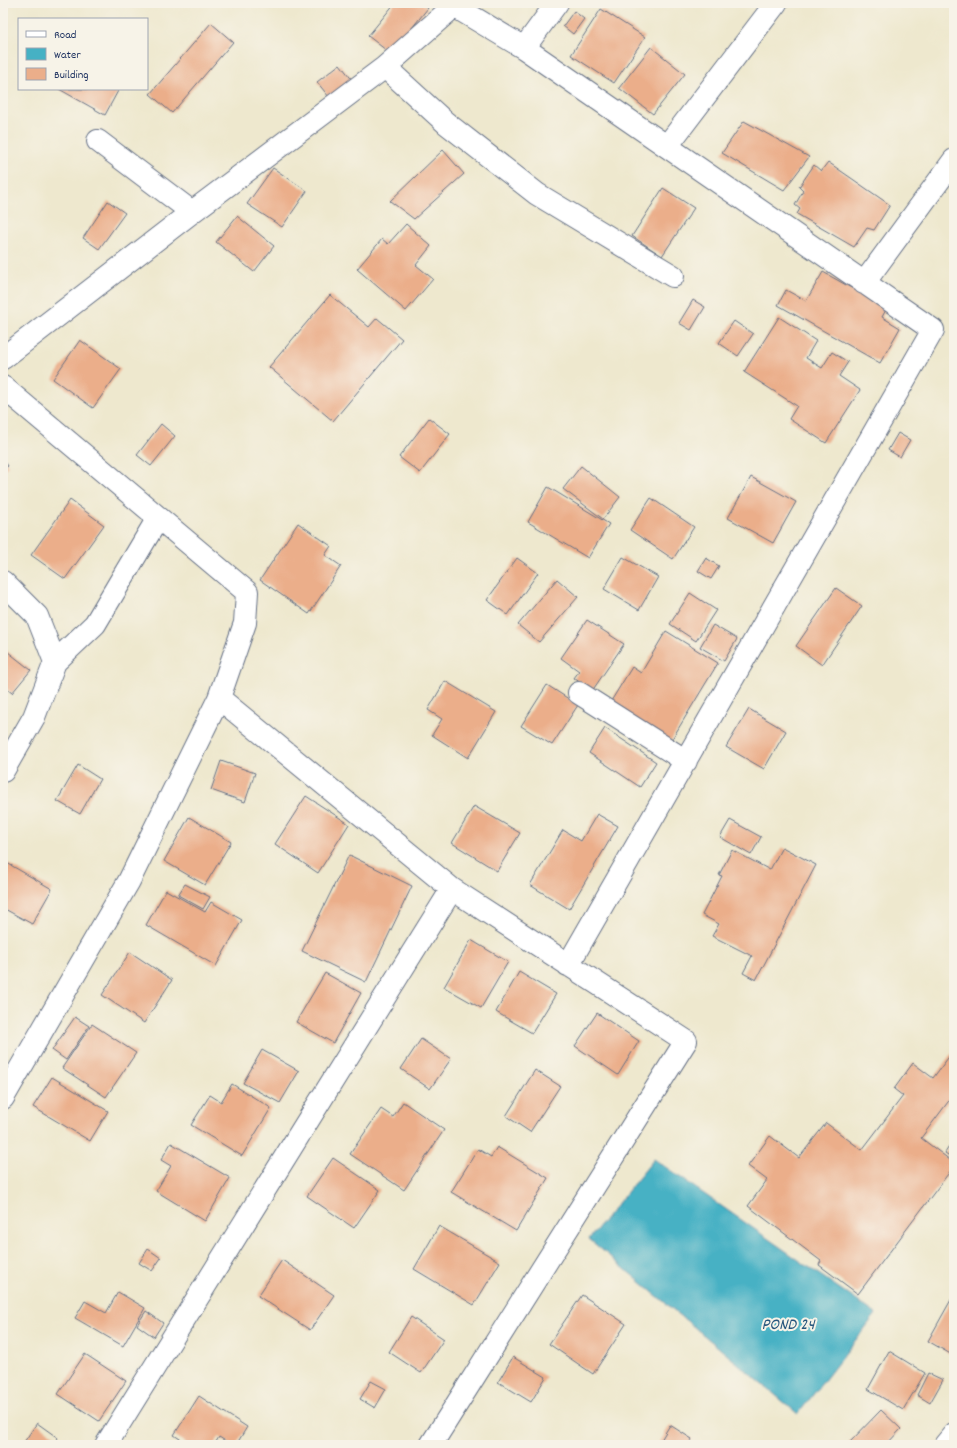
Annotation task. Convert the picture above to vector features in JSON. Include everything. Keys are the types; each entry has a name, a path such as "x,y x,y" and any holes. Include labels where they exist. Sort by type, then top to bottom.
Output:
{"street":[{"path":"524,48 557,3"},
{"path":"667,146 776,3"},
{"path":"3,358 192,212 385,68 451,5 524,48 933,330 568,965"},
{"path":"385,68 446,123 537,194 673,276"},
{"path":"98,140 192,212"},
{"path":"864,283 954,160"},
{"path":"3,387 247,592 245,623 219,698 129,881 3,1098"},
{"path":"3,771 34,717 54,662 94,624 158,518"},
{"path":"3,582 37,616 54,662"},
{"path":"579,693 686,761"},
{"path":"219,698 452,889 686,1041 432,1445"},
{"path":"106,1445 452,889"},
{"path":"945,1445 954,1434"}],"water":[{"name":"POND 24","path":"654,1159 876,1314 798,1414 589,1239"}],"building":[{"path":"395,3 422,3 428,8 391,54 368,36"},
{"path":"601,9 645,37 614,83 571,55"},
{"path":"574,11 584,19 573,34 563,26"},
{"path":"211,23 233,42 172,113 150,94"},
{"path":"651,47 685,74 653,114 619,88"},
{"path":"340,64 356,85 333,102 317,82"},
{"path":"61,90 118,90 105,115"},
{"path":"744,121 809,157 784,190 722,153"},
{"path":"443,150 464,174 414,219 390,201"},
{"path":"828,162 890,205 874,230 867,228 854,247 797,214 800,209 795,205 803,191 799,187 814,165 821,171"},
{"path":"273,168 307,191 282,227 247,204"},
{"path":"663,188 694,208 662,256 632,236"},
{"path":"108,201 125,213 99,249 83,238"},
{"path":"237,216 274,246 254,272 216,242"},
{"path":"406,224 431,246 416,265 433,279 406,311 357,269 382,239 388,244"},
{"path":"823,272 887,308 882,317 900,328 880,363 778,305 786,290 806,301"},
{"path":"330,295 369,327 377,318 402,339 333,421 269,367"},
{"path":"693,300 705,307 691,330 679,323"},
{"path":"779,317 816,341 806,358 822,368 832,352 848,362 839,376 860,390 826,443 789,419 797,406 744,372"},
{"path":"734,321 753,334 738,356 719,343"},
{"path":"80,340 121,369 93,408 53,379"},
{"path":"429,418 450,434 420,473 399,457"},
{"path":"161,424 175,436 151,466 137,455"},
{"path":"898,433 910,440 900,457 888,450"},
{"path":"3,459 8,466 3,470"},
{"path":"581,466 620,497 603,519 563,489"},
{"path":"751,477 796,502 773,543 728,518"},
{"path":"548,487 609,524 588,558 528,522"},
{"path":"651,498 694,527 673,559 630,530"},
{"path":"70,500 104,525 65,579 31,555"},
{"path":"298,523 331,546 325,555 341,566 309,614 260,580"},
{"path":"623,557 658,577 639,610 604,589"},
{"path":"517,558 538,573 508,615 487,600"},
{"path":"706,558 719,566 711,579 698,571"},
{"path":"557,579 578,597 539,642 518,625"},
{"path":"836,588 862,606 822,665 796,646"},
{"path":"690,593 716,610 696,641 670,624"},
{"path":"587,620 624,644 592,691 574,678 579,671 561,658"},
{"path":"713,625 737,639 724,661 700,647"},
{"path":"666,631 718,663 669,744 608,706 632,667 641,673"},
{"path":"3,648 31,670 12,693 7,689 3,694"},
{"path":"445,681 496,712 468,758 432,735 442,719 428,710"},
{"path":"547,685 578,705 552,745 521,726"},
{"path":"749,709 786,731 764,769 726,747"},
{"path":"605,728 656,762 640,787 589,753"},
{"path":"221,761 255,773 245,802 211,790"},
{"path":"78,765 100,779 80,814 57,801"},
{"path":"306,796 349,824 318,873 275,844"},
{"path":"474,806 520,833 497,871 452,843"},
{"path":"597,814 618,826 569,909 530,885 563,830 581,841"},
{"path":"189,817 231,842 205,885 164,861"},
{"path":"730,820 761,837 751,855 720,837"},
{"path":"782,847 816,865 756,980 743,973 752,956 712,936 719,924 702,915 722,876 719,875 732,850 770,870"},
{"path":"349,855 412,886 366,982 302,951"},
{"path":"7,863 52,889 32,924 3,908 3,870"},
{"path":"185,884 210,897 203,909 178,895"},
{"path":"166,890 205,912 211,902 242,920 216,966 146,925"},
{"path":"471,940 508,962 481,1008 444,987"},
{"path":"130,952 172,980 144,1023 102,995"},
{"path":"519,972 556,994 532,1033 496,1012"},
{"path":"325,973 361,993 333,1043 296,1022"},
{"path":"597,1013 639,1041 618,1075 575,1046"},
{"path":"75,1017 89,1026 66,1060 52,1050"},
{"path":"92,1024 136,1053 106,1097 62,1068"},
{"path":"421,1039 451,1059 430,1089 401,1069"},
{"path":"262,1050 299,1071 280,1103 243,1083"},
{"path":"954,1050 954,1094 921,1138 954,1163 954,1166 858,1294 819,1265 821,1261 748,1206 767,1180 748,1166 770,1136 799,1158 826,1123 862,1150 903,1096 894,1089 913,1063 933,1078"},
{"path":"535,1070 560,1086 530,1132 506,1116"},
{"path":"52,1077 108,1111 90,1141 33,1107"},
{"path":"232,1084 271,1108 242,1156 191,1125 210,1095 221,1102"},
{"path":"403,1102 444,1130 404,1190 350,1154 381,1109 393,1117"},
{"path":"954,1139 954,1159 945,1153"},
{"path":"171,1143 230,1178 205,1221 156,1191 171,1166 161,1160"},
{"path":"497,1147 548,1178 516,1231 451,1192 478,1149 491,1157"},
{"path":"333,1158 380,1190 354,1228 307,1196"},
{"path":"439,1226 500,1262 474,1305 414,1269"},
{"path":"148,1249 161,1258 152,1271 139,1263"},
{"path":"282,1260 334,1295 310,1330 258,1296"},
{"path":"118,1292 145,1308 123,1346 75,1318 85,1301 106,1313"},
{"path":"582,1295 626,1324 593,1374 549,1344"},
{"path":"952,1298 954,1299 954,1356 928,1341"},
{"path":"146,1311 163,1323 154,1337 137,1325"},
{"path":"411,1317 444,1339 421,1373 389,1352"},
{"path":"889,1351 925,1373 903,1410 868,1389"},
{"path":"85,1354 126,1381 99,1421 58,1394"},
{"path":"513,1357 546,1377 531,1402 498,1382"},
{"path":"928,1373 943,1380 930,1403 917,1395"},
{"path":"371,1381 386,1389 375,1408 360,1399"},
{"path":"199,1396 247,1427 236,1445 232,1445 219,1437 214,1445 189,1445 174,1435"},
{"path":"881,1410 901,1429 886,1445 848,1444"},
{"path":"37,1423 58,1438 53,1445 22,1445"},
{"path":"670,1425 692,1439 688,1445 658,1445"}]}
